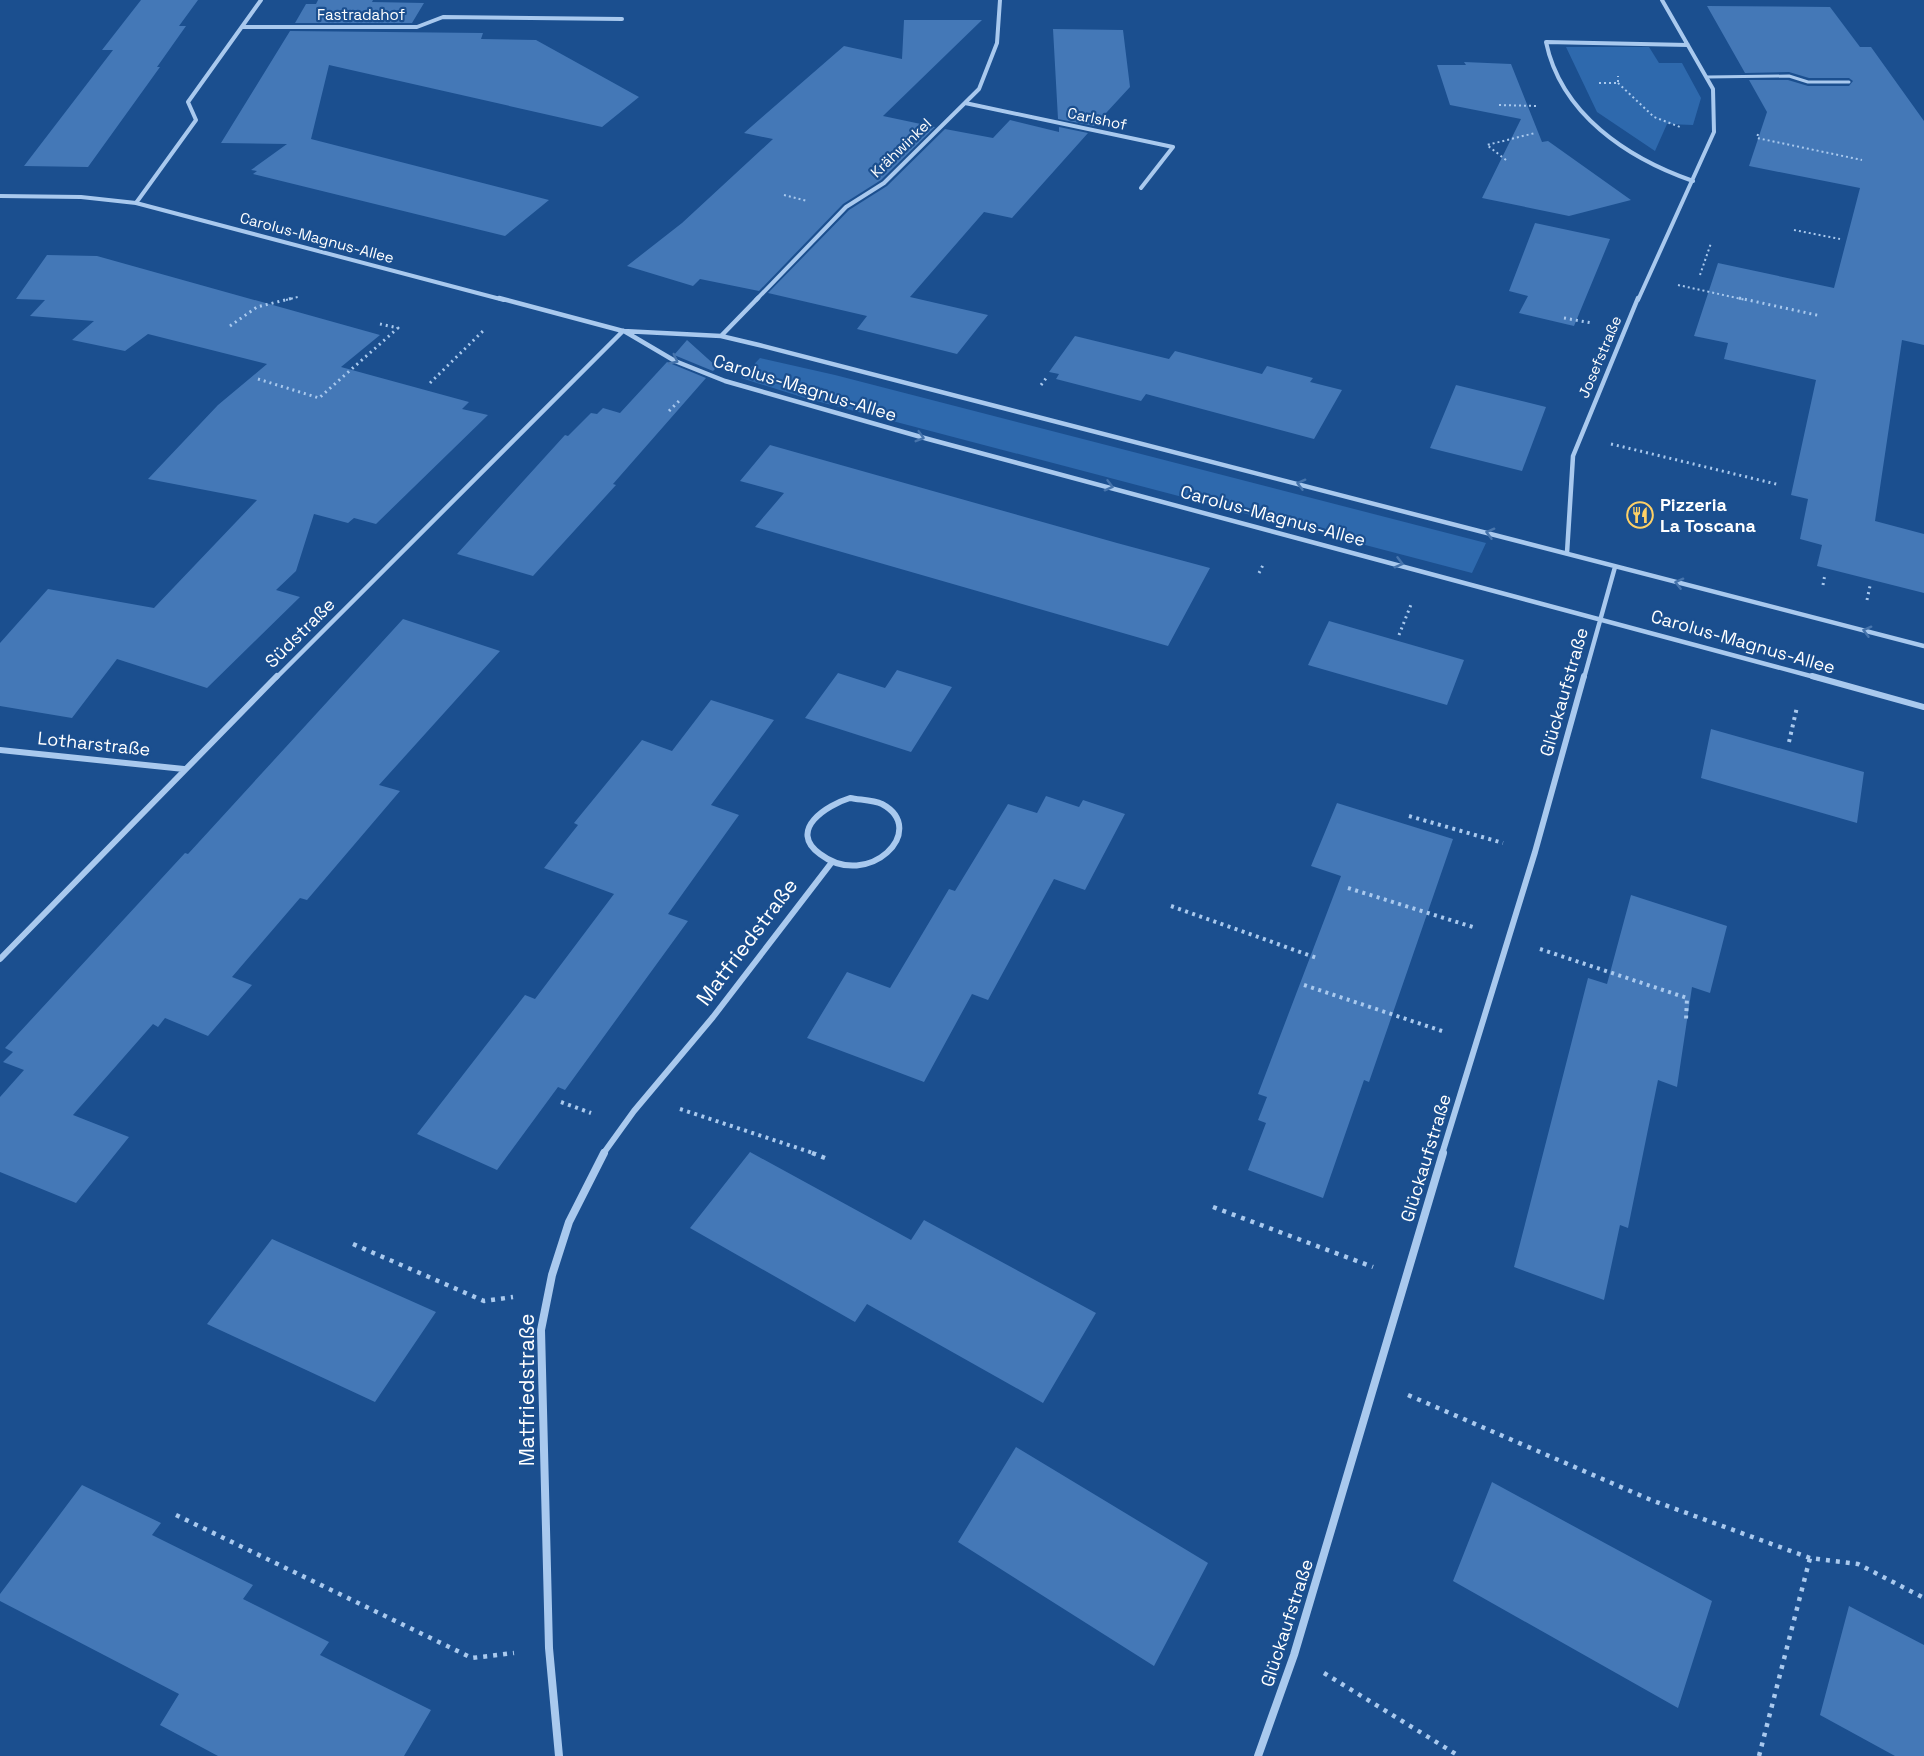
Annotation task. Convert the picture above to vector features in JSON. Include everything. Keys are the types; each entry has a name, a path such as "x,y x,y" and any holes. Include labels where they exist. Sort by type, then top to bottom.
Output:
{"street":[{"path":"136,203 196,120 188,102 261,0"},
{"name":"Krähwinkel","path":"721,336 843,210 884,183 979,89 997,43 1000,0"},
{"name":"Josefstraße","path":"1567,553 1573,456 1647,278 1714,132 1713,89 1662,0"},
{"name":"Fastradahof","path":"242,27 417,27 443,17 622,19"},
{"path":"1688,45 1546,42 1562,89 1576,109 1639,158 1669,174 1693,181"},
{"name":"Carlshof","path":"965,103 1173,147 1141,188"},
{"name":"Carolus-Magnus-Allee","path":"0,196 81,197 136,203 623,331 721,336 1924,646"},
{"name":"Carolus-Magnus-Allee","path":"623,331 675,361 724,381 928,439 1600,617 1924,707"},
{"name":"Südstraße","path":"0,959 184,769 623,331"},
{"name":"Glückaufstraße","path":"1258,1756 1294,1655 1377,1382 1404,1280 1535,852 1616,567"},
{"name":"Lotharstraße","path":"0,750 184,769"},
{"path":"850,798 867,799 884,804 895,814 901,826 899,840 891,852 878,862 860,866 832,862 813,850 808,837 810,824 819,811 832,802 850,798"},
{"name":"Matfriedstraße","path":"560,1756 549,1648 541,1330 548,1291 572,1210 598,1161 645,1098 713,1017 800,899 832,862"}],"lane":[{"path":"1707,77 1789,76 1808,82 1849,82"}],"path":[{"path":"1618,83 1629,96 1660,120 1679,127 1714,132"},
{"path":"1506,160 1487,145 1535,133"},
{"path":"1758,134 1757,138 1862,160"},
{"path":"1794,230 1840,239"},
{"path":"1700,275 1710,243"},
{"path":"1647,278 1821,315"},
{"path":"230,326 257,307 298,297"},
{"path":"430,383 513,302"},
{"path":"258,379 319,398 398,328 380,324"},
{"path":"1580,436 1780,484"},
{"path":"1409,816 1535,852"},
{"path":"1348,888 1508,938 1686,998 1686,1020"},
{"path":"1171,906 1317,958"},
{"path":"1304,985 1477,1043"},
{"path":"645,1098 784,1142 825,1158"},
{"path":"1213,1207 1404,1280"},
{"path":"353,1244 484,1302 548,1291"},
{"path":"1377,1382 1651,1500 1810,1558 1858,1564 1924,1598"},
{"path":"176,1515 472,1658 549,1648"},
{"path":"1759,1756 1810,1558"},
{"path":"1294,1655 1459,1756"}],"shaded area":[{"path":"1566,47 1649,47 1659,63 1682,63 1701,98 1693,125 1667,124 1655,151 1597,112"},
{"path":"760,358 835,375 1486,543 1472,573 805,398 741,378"}],"building":[{"path":"141,0 198,0 179,26 186,26 157,67 160,67 88,167 24,166 113,50 102,50"},
{"path":"318,0 424,3 412,23 295,23 306,4 316,4"},
{"path":"1707,6 1830,7 1860,47 1871,47 1924,121 1924,345 1902,340 1875,521 1924,534 1924,593 1817,566 1822,545 1800,539 1808,499 1791,495 1816,380 1724,359 1728,343 1694,336 1718,263 1834,288 1860,188 1749,166 1767,112 1749,80 1788,80 1808,86 1849,86 1853,81 1849,78 1809,78 1789,72 1745,73"},
{"path":"904,20 982,20 883,116 935,127 881,180 843,204 759,291 700,279 693,286 627,266 682,223 773,139 744,133 844,46 902,59"},
{"path":"1053,29 1123,30 1130,87 1094,126 1058,119"},
{"path":"290,31 483,33 481,39 536,40 639,97 602,127 329,65 311,139 549,200 505,236 253,174 257,171 251,170 287,144 221,143"},
{"path":"1464,62 1511,64 1542,142 1548,141 1631,200 1569,216 1482,198 1521,119 1450,105 1437,65 1466,65"},
{"path":"1010,120 1059,132 1059,127 1088,133 1012,218 984,212 910,297 988,315 957,354 857,329 867,316 768,293 849,210 887,186 945,129 993,138"},
{"path":"1535,223 1610,239 1574,326 1519,313 1528,296 1509,291"},
{"path":"47,255 97,256 380,335 341,367 469,402 462,409 488,415 376,524 354,518 348,523 314,514 296,571 276,590 300,597 207,688 117,659 72,718 0,706 0,643 48,589 154,608 257,500 148,479 218,405 267,364 148,334 125,351 72,340 94,321 30,316 45,300 16,299"},
{"path":"1075,336 1169,359 1175,351 1262,374 1267,366 1313,378 1310,382 1342,390 1314,439 1146,394 1141,401 1056,379 1059,374 1049,372"},
{"path":"687,340 717,367 713,371 674,355"},
{"path":"667,362 706,378 613,484 616,485 533,576 457,554 565,435 568,436 591,413 597,414 603,408 620,413"},
{"path":"1456,385 1546,407 1522,471 1430,448"},
{"path":"770,445 1210,568 1168,646 755,527 784,493 740,481"},
{"path":"403,619 500,651 379,785 400,791 307,900 300,898 232,977 252,985 208,1036 165,1018 158,1027 153,1024 73,1115 129,1137 76,1203 0,1172 0,1097 24,1070 3,1062 13,1052 5,1048 185,853 188,854"},
{"path":"1329,621 1464,660 1447,705 1308,665"},
{"path":"897,670 952,687 911,752 805,718 838,673 885,688"},
{"path":"711,700 774,720 711,805 739,815 668,914 688,921 565,1090 558,1087 497,1170 417,1134 525,995 535,999 614,894 544,868 578,825 574,823 642,740 672,751"},
{"path":"1711,729 1864,772 1857,823 1701,778"},
{"path":"1046,796 1079,807 1083,800 1125,814 1085,890 1054,879 988,1000 972,994 924,1082 807,1038 847,972 890,988 949,889 955,891 1008,804 1037,813"},
{"path":"1337,803 1453,839 1369,1082 1364,1080 1323,1198 1248,1170 1266,1123 1258,1120 1267,1097 1258,1094 1341,876 1311,866"},
{"path":"1631,895 1727,926 1710,993 1692,987 1677,1087 1658,1080 1628,1228 1620,1225 1604,1300 1514,1267 1588,978 1607,984"},
{"path":"750,1152 911,1240 924,1220 1096,1313 1043,1403 867,1304 855,1322 690,1228"},
{"path":"272,1239 436,1312 375,1402 207,1324"},
{"path":"1016,1447 1208,1563 1154,1666 958,1542"},
{"path":"1492,1482 1712,1601 1678,1708 1453,1581"},
{"path":"82,1485 161,1523 152,1535 253,1585 243,1599 329,1642 320,1655 431,1710 404,1756 218,1756 160,1725 179,1694 0,1601 0,1594"},
{"path":"1849,1606 1924,1645 1924,1756 1895,1756 1820,1715"}],"place":[{"name":"Pizzeria La Toscana","path":"1640,515"}]}
